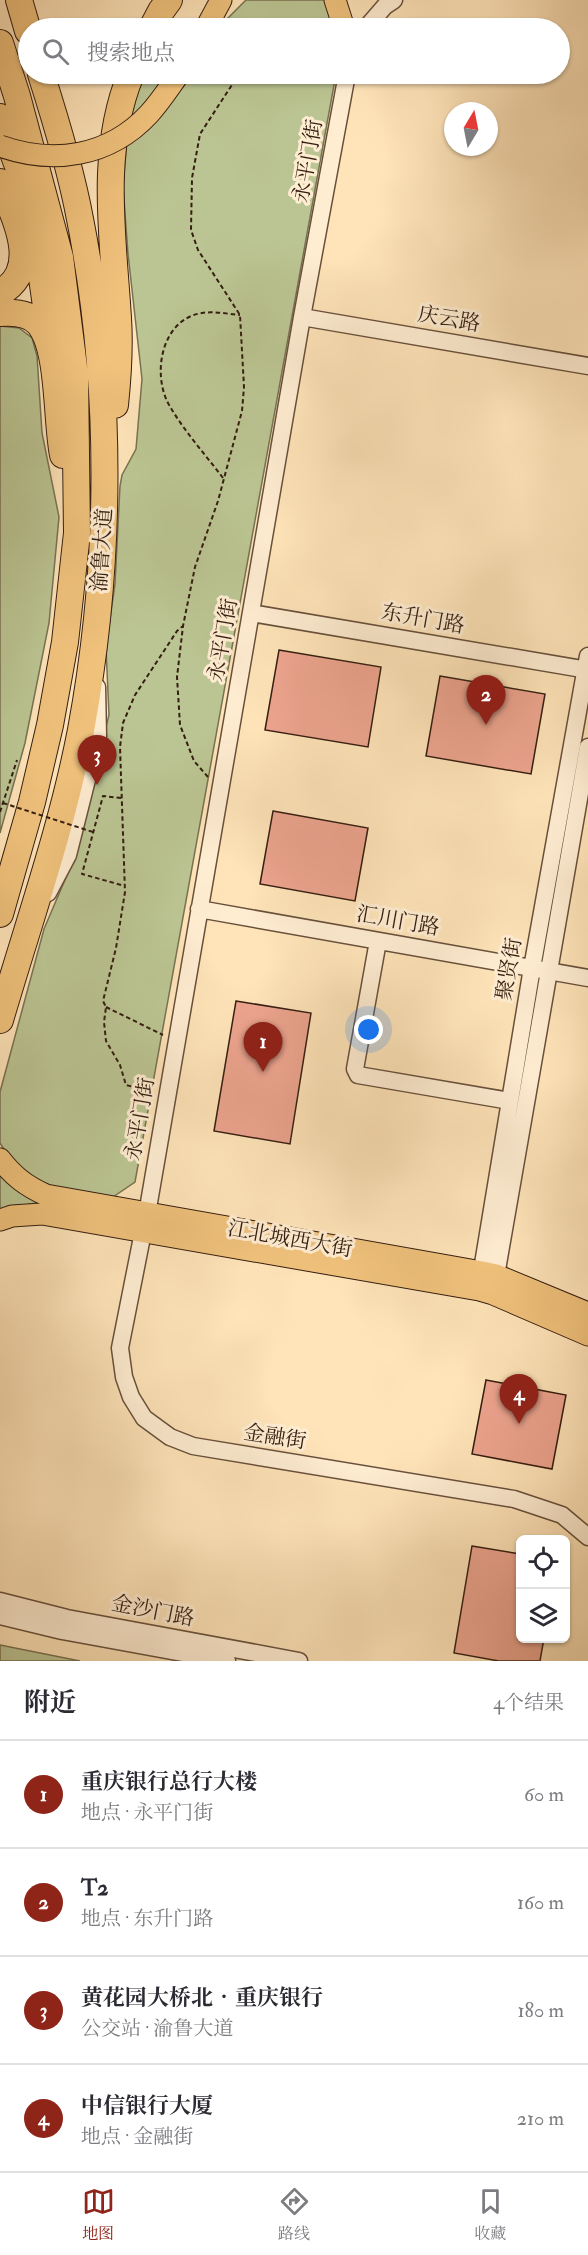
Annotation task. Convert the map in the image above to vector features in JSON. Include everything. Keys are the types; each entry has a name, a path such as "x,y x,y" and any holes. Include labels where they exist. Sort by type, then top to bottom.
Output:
{"highway":[{"path":"19,0 24,18"},
{"name":"渝鲁大道","path":"0,43 17,96 60,257 75,375 77,533 64,642 50,725 32,802 4,893 0,914"},
{"name":"渝鲁大道","path":"0,1021 62,811 81,732 95,641 106,489 99,354 89,267 70,172 44,84"},
{"path":"106,489 118,380 119,349 110,179 115,127 128,84"},
{"path":"0,117 23,180 37,243 52,351 59,434 77,533"},
{"path":"0,182 17,225 23,264 19,277 12,286 0,293"},
{"path":"0,313 28,316 38,323 52,351"}],"main road":[{"path":"214,15 234,0"},
{"path":"335,0 341,18"},
{"path":"0,146 27,154 59,157 111,143 149,114 171,84"},
{"name":"江北城西大街","path":"0,1159 11,1174 28,1187 46,1195 145,1223"},
{"name":"江北城西大街","path":"0,1220 12,1216 42,1214 145,1223 488,1283 588,1313"},
{"name":"江北城西大街","path":"488,1283 588,1335"}],"street":[{"path":"375,18 394,0"},
{"name":"永平门街","path":"145,1223 302,317 345,84"},
{"name":"庆云路","path":"302,317 588,366"},
{"name":"东升门路","path":"251,613 587,665"},
{"name":"聚贤街","path":"488,1283 540,970 587,665"},
{"name":"聚贤街","path":"488,1283 510,1101 588,747"},
{"name":"汇川门路","path":"200,909 588,978"},
{"path":"378,941 355,1069 358,1075 510,1101"},
{"name":"金融街","path":"145,1223 120,1348 124,1377 131,1397 144,1418 170,1437 193,1446 514,1498 562,1515 588,1537"},
{"name":"金沙门路","path":"0,1601 67,1618 299,1661"},
{"name":"金沙门路","path":"0,1616 62,1631 226,1661"}],"path":[{"path":"220,790 194,761 180,725 177,677 183,626 195,567 243,411 240,315 198,250 191,230 192,178 200,134 232,84"},
{"path":"224,478 168,403 161,384 160,369 166,341 179,324 203,312 240,315"},
{"path":"167,1096 126,1085 120,1065 106,1041 104,1022 106,1007 103,1001 116,948 125,886 120,747 123,723 135,695 177,631 183,626"},
{"path":"0,812 16,760"},
{"path":"122,798 103,796 82,874 125,886"},
{"path":"3,803 93,832"},
{"path":"106,1007 177,1041"}],"green space":[{"path":"246,0 327,0 333,18 228,18"},
{"path":"138,84 334,84 135,1182 110,1199 46,1185 25,1174 11,1161 0,1143 0,1092 44,929 73,861 109,715 106,648 115,584 120,486 122,475 136,449 142,379 123,186 129,117"},
{"path":"0,326 19,328 32,338 37,356 42,433 59,517 49,623 25,743 0,833"},
{"path":"0,1172 36,1201 36,1203 0,1210"},
{"path":"0,1645 80,1661 0,1661"}],"building":[{"path":"279,650 381,667 368,747 265,730"},
{"path":"440,676 545,694 531,774 426,756"},
{"path":"273,811 368,828 355,901 260,884"},
{"path":"236,1001 311,1013 290,1144 214,1131"},
{"path":"486,1380 566,1395 552,1469 472,1454"},
{"path":"472,1546 516,1553 516,1643 543,1643 540,1661 499,1661 454,1653"}],"place":[{"name":"T2","path":"486,725"},
{"name":"黄花园大桥北‧重庆银行","path":"97,785"},
{"name":"重庆银行总行大楼","path":"263,1072"},
{"name":"中信银行大厦","path":"519,1424"}]}
